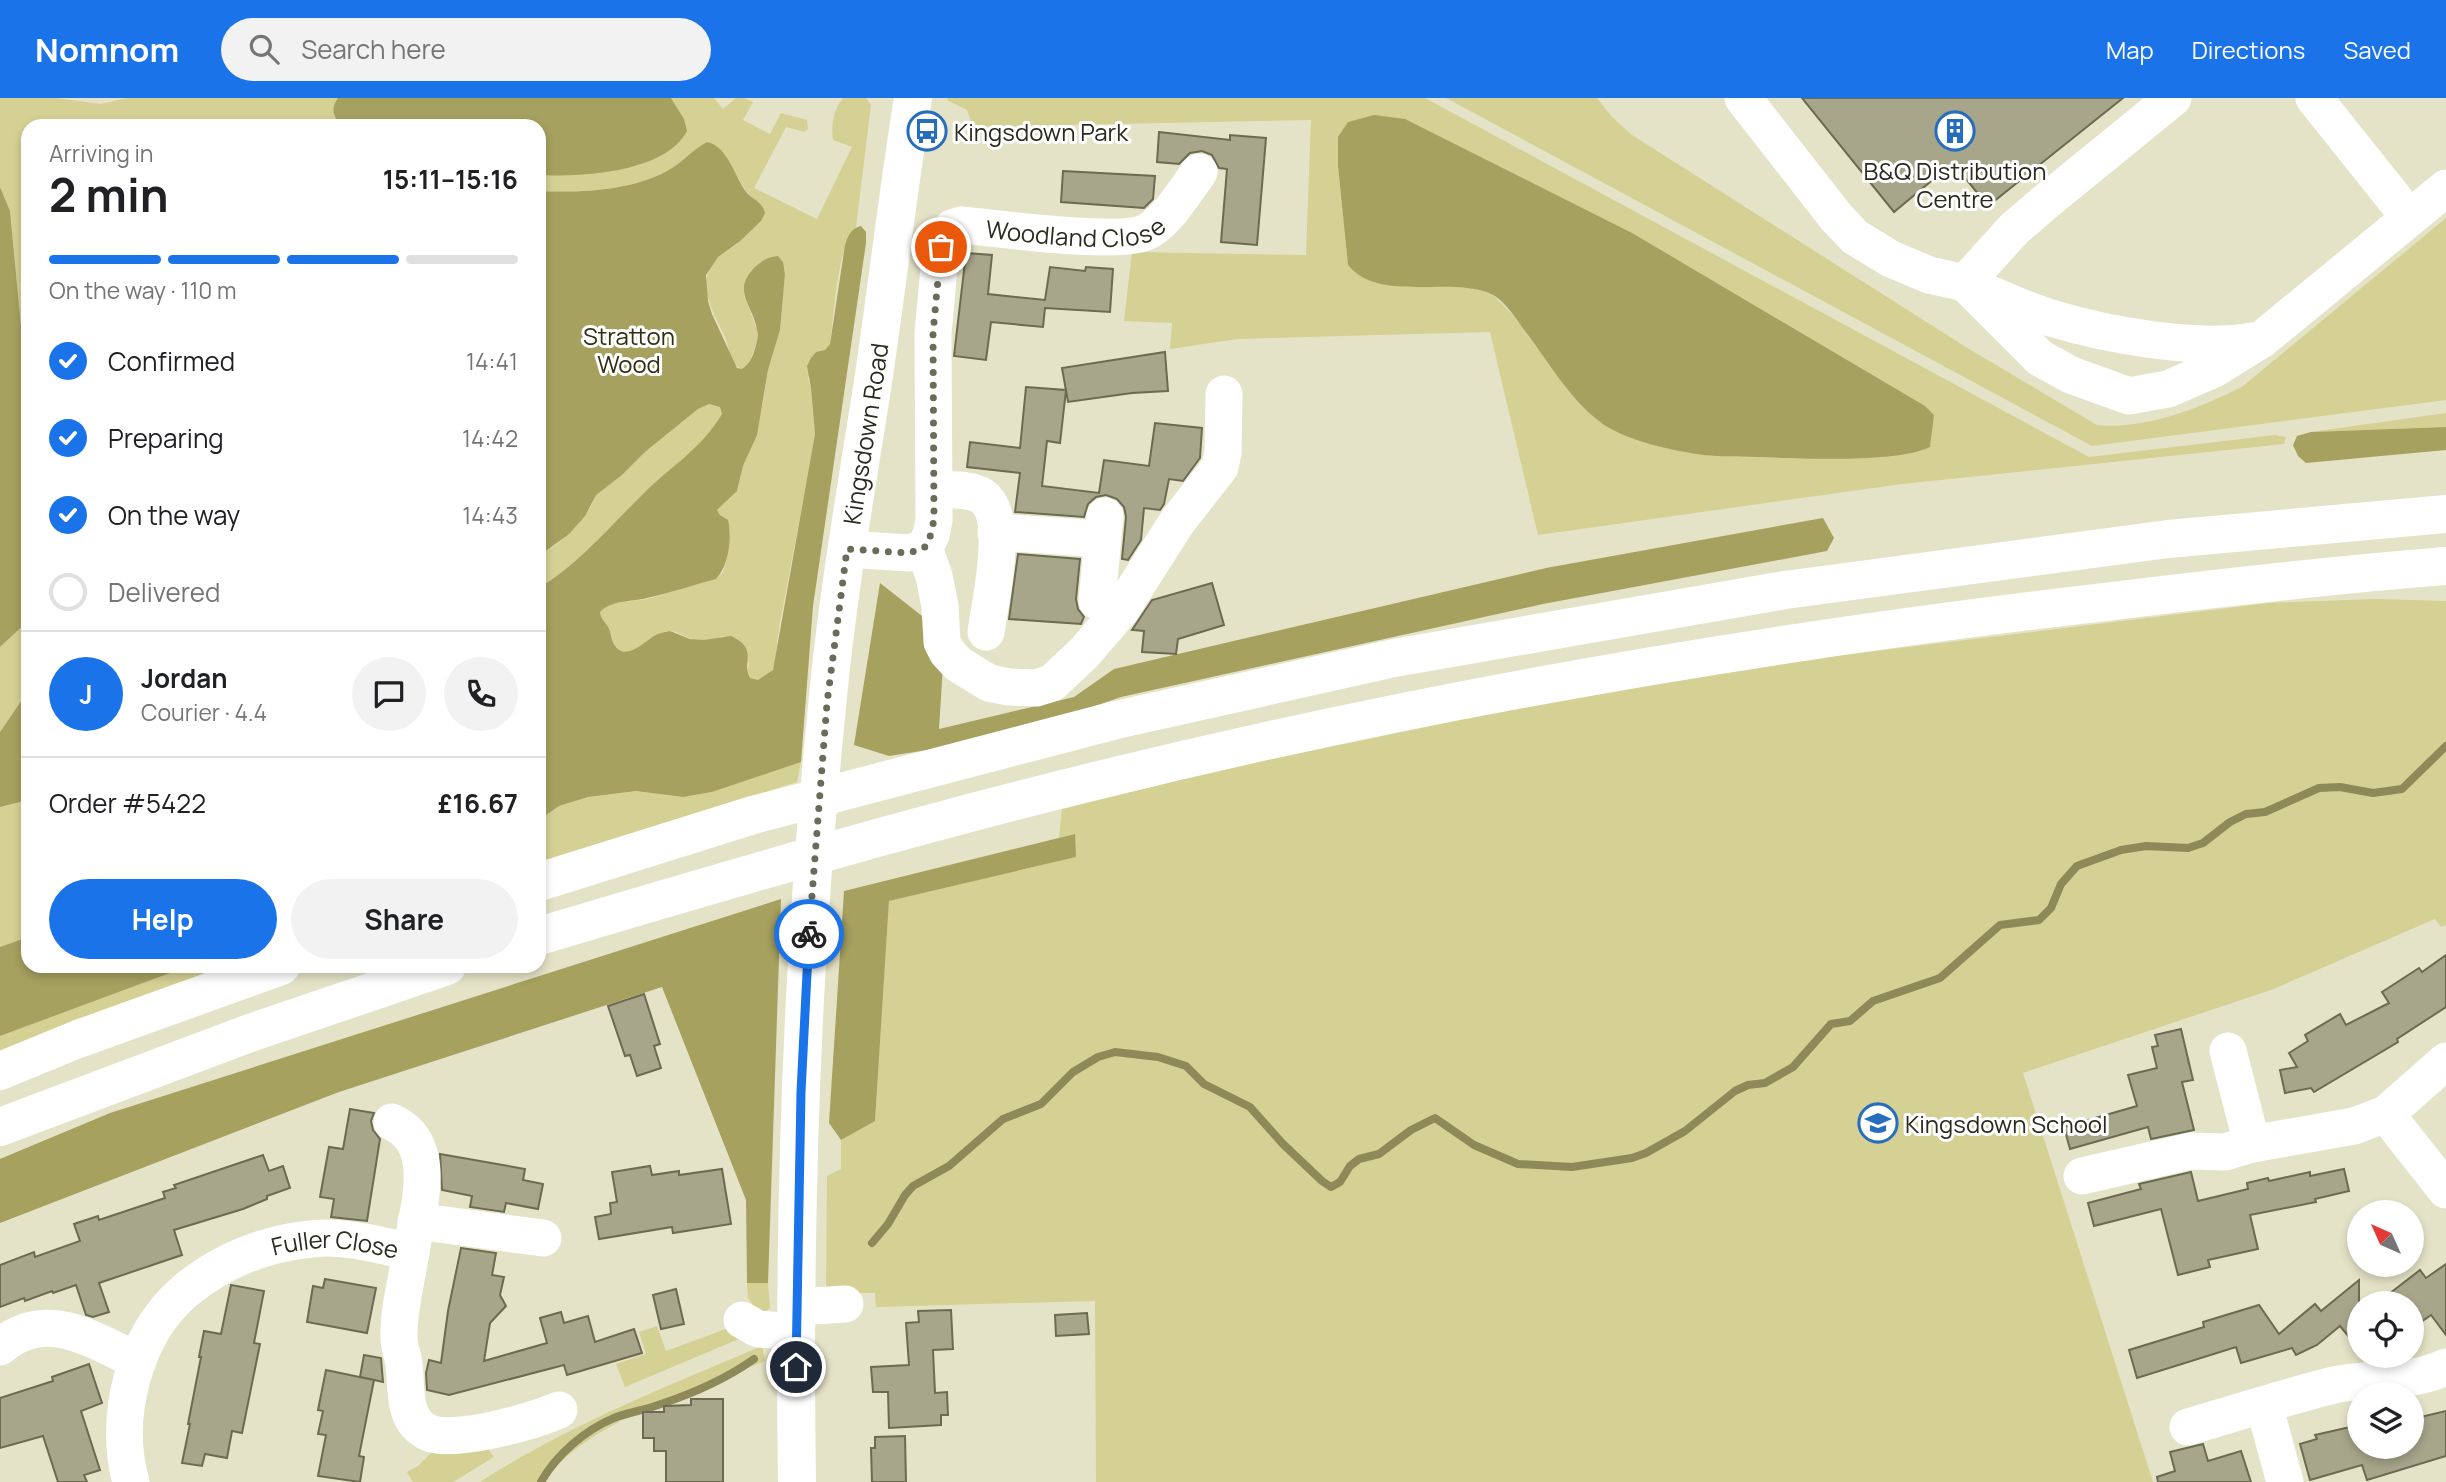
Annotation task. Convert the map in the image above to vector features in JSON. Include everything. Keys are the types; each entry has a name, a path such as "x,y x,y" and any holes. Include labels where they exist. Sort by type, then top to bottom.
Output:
{"main road":[{"name":"Kingsdown Road","path":"797,1482 801,1092 818,806 827,703 845,563 913,98"},
{"path":"546,880 753,815 1116,720 1394,658 1799,588 2168,539 2446,514"},
{"path":"546,934 756,871 1095,781 1405,713 1610,674 1839,636 2200,590 2446,566"},
{"path":"0,1071 262,973"},
{"path":"0,1127 250,1032 426,973"}],"street":[{"path":"1743,98 1836,217 1855,237 1891,259 1929,275 1965,283 2049,317 2100,330 2207,345 2261,340"},
{"path":"1965,283 2014,229 2173,98"},
{"path":"2314,98 2409,217"},
{"name":"Woodland Close","path":"924,548 931,535 934,489 933,333 941,247 946,235 952,228 961,225 1094,237 1148,232 1161,221 1199,172"},
{"path":"1965,283 2040,358 2071,375 2130,396 2168,389 2214,369 2261,340 2446,188"},
{"path":"845,563 909,553 924,548 934,576 940,606 942,642 958,664 989,683 1036,688 1052,683 1084,653 1121,610 1177,522 1220,467 1223,452 1224,394"},
{"path":"934,489 981,496 992,510 997,554 986,632"},
{"path":"996,532 1103,527 1097,601"},
{"path":"2228,1051 2238,1148"},
{"path":"2082,1176 2191,1151 2238,1148 2354,1126 2386,1114 2446,1061"},
{"path":"2386,1114 2446,1190"},
{"path":"392,1122 406,1130 419,1149 423,1174 413,1236 543,1238"},
{"name":"Fuller Close","path":"131,1482 124,1445 127,1398 138,1361 163,1315 183,1293 233,1259 260,1248 313,1238 355,1241 413,1236 399,1338 407,1404 414,1421 429,1434 451,1436 516,1425 559,1410"},
{"path":"741,1320 758,1329 845,1304"},
{"path":"0,1347 27,1330 61,1328 138,1361"},
{"path":"2188,1427 2335,1385 2361,1380 2392,1381 2421,1376 2446,1367"},
{"path":"2264,1405 2285,1482"}],"shaded area":[{"path":"0,98 56,98 101,104 127,98 338,98 334,116 336,119 21,119 21,326 10,211 0,187"},
{"path":"671,98 714,98 723,109 736,98 744,98 753,102 743,120 770,134 781,113 807,120 808,129 804,132 786,127 754,188 817,219 852,147 833,140 833,123 837,108 843,98 866,98 871,105 856,227 844,249 840,265 830,344 825,350 816,352 808,378 815,433 775,662 773,670 758,680 750,678 747,673 749,663 723,636 698,640 669,631 632,651 618,649 600,612 616,603 647,599 716,579 723,572 730,530 717,510 737,491 743,466 752,446 768,370 780,330 785,274 783,262 778,256 751,272 744,287 744,295 757,329 757,341 749,364 742,370 733,360 711,307 706,288 710,268 719,256 742,238 760,204 748,193 725,156 714,145 707,142 667,171 637,183 588,191 546,191 546,174 637,166 668,151 684,119"},
{"path":"1425,98 2089,457 2275,435 2286,437 2284,444 1902,484 1538,535 1490,332 1237,339 1170,349 1172,323 1124,321 1132,252 1306,255 1311,120 973,127 967,110 947,100","holes":["1338,137 1904,454 1793,458 1573,395 1512,314 1492,294 1466,286 1413,287 1376,283 1348,265 1338,166"]},
{"path":"1446,98 1597,98 1611,116 1632,135 1969,349 2097,425 2134,424 2172,416 2243,386 2446,218 2446,400 2092,446"},
{"path":"709,404 720,407 722,414 685,457 643,494 581,556 546,583 546,551 575,527 591,506 595,495 698,409"},
{"path":"2446,413 2446,427 2311,432"},
{"path":"2376,599 2446,601 2446,925 2441,927 2435,919 2271,990 2023,1073 2153,1482 1096,1482 1095,1301 876,1307 875,1293 826,1293 827,1176 841,1169 841,1140 875,1120 889,901 1075,857 1074,834 1059,838 1062,809 1224,769 1560,699 1826,657 2269,603"},
{"path":"21,628 21,701 0,732 0,647"},
{"path":"801,762 797,782 546,861 546,815 559,806 588,797 636,791 683,797 712,792"},
{"path":"21,802 21,940 0,947 0,807"},
{"path":"170,973 206,973 0,1051 0,1036"},
{"path":"747,1283 768,1283 770,1308 764,1313 757,1311 748,1298"},
{"path":"657,1326 666,1351 734,1326 739,1339 625,1387 616,1364 646,1354 639,1332"},
{"path":"762,1346 765,1361 677,1395 614,1424 562,1461 544,1482 480,1482 513,1461 583,1425"},
{"path":"437,1447 488,1449 494,1457 453,1482 413,1482 407,1472 418,1466"}],"green space":[{"path":"338,98 671,98 684,119 687,131 676,145 642,164 598,173 546,175 546,119 336,119 334,106"},
{"path":"1374,115 1405,119 1632,233 1925,406 1934,415 1930,447 1893,456 1870,458 1717,456 1664,447 1634,439 1609,428 1578,401 1509,310 1494,296 1472,288 1377,283 1361,276 1348,265 1338,166 1338,137 1348,122"},
{"name":"Stratton Wood","path":"707,142 720,150 747,193 760,204 765,213 761,221 739,242 718,257 706,275 712,314 737,368 742,369 750,362 758,333 744,292 744,284 762,261 778,256 783,262 785,274 780,330 768,370 757,435 743,466 737,491 717,510 728,520 730,535 724,567 716,579 656,596 616,603 600,612 613,642 622,651 633,650 656,635 670,631 690,639 731,636 745,646 750,678 758,680 773,670 815,434 807,366 816,352 825,350 830,344 845,245 852,231 861,226 866,232 866,243 813,606 801,762 712,792 683,797 636,791 588,797 559,806 546,815 546,583 594,544 643,494 695,447 722,414 720,407 709,404 698,409 596,495 585,516 569,534 546,551 546,191 588,191 637,183 667,171"},
{"path":"0,187 10,211 21,326 21,628 0,647"},
{"path":"2446,427 2446,450 2306,463 2298,456 2293,445 2297,436 2311,432"},
{"path":"1823,518 1834,538 1827,551 1543,604 1121,697 1004,738 889,756 854,745 880,583 945,634 939,729 1074,697 1114,669 1546,568"},
{"path":"21,701 21,802 0,807 0,732"},
{"path":"1075,834 1076,857 889,901 875,1121 841,1140 829,1123 844,891"},
{"path":"781,899 768,1283 747,1283 746,1200 662,987 339,1092 0,1223 0,1159 110,1113"},
{"path":"21,940 21,973 170,973 0,1036 0,947"}],"building":[{"name":"B&Q Distribution Centre","path":"1802,98 2123,98 1988,206 1953,163 1894,212"},
{"path":"1159,132 1230,140 1230,135 1266,138 1257,245 1221,242 1227,169 1219,168 1212,155 1202,151 1190,153 1179,164 1157,162"},
{"path":"1063,171 1155,176 1153,199 1144,208 1061,202"},
{"path":"966,253 992,255 988,294 1045,300 1050,267 1085,271 1086,267 1113,269 1110,312 1045,308 1043,327 991,322 986,360 954,356"},
{"path":"1165,352 1168,391 1068,402 1062,368"},
{"path":"1026,387 1066,390 1060,443 1047,441 1042,486 1099,493 1104,460 1149,466 1155,423 1202,428 1200,458 1183,481 1169,479 1164,504 1160,510 1144,508 1141,540 1128,560 1122,559 1126,517 1124,507 1117,499 1106,495 1096,497 1088,504 1084,517 1015,512 1020,473 967,467 970,442 1020,448"},
{"path":"1018,554 1080,559 1076,599 1078,609 1084,617 1081,624 1009,619"},
{"path":"1212,583 1224,625 1178,639 1176,654 1142,652 1144,631 1132,630 1152,600"},
{"path":"2446,955 2446,1007 2397,1039 2398,1042 2314,1092 2311,1088 2285,1093 2280,1070 2297,1067 2289,1053 2308,1041 2305,1035 2340,1014 2346,1025 2389,1003 2382,992 2419,968 2422,972"},
{"path":"644,994 660,1044 654,1046 661,1068 637,1076 630,1055 625,1056 608,1006"},
{"path":"2181,1029 2193,1080 2182,1082 2194,1130 2151,1139 2148,1127 2070,1149 2064,1127 2137,1106 2128,1075 2157,1068 2152,1047 2158,1046 2155,1035"},
{"path":"350,1109 374,1113 371,1121 373,1130 380,1139 367,1221 331,1217 334,1199 320,1197 329,1147 343,1149"},
{"path":"440,1154 525,1169 523,1180 543,1184 538,1209 506,1203 504,1212 470,1207 472,1196 442,1190"},
{"path":"263,1155 269,1171 283,1166 290,1188 243,1209 174,1230 182,1255 99,1283 109,1312 93,1317 86,1315 76,1285 0,1307 0,1265 34,1252 35,1257 80,1241 74,1224 98,1216 99,1220 165,1198 163,1192 176,1188 174,1185"},
{"path":"650,1166 652,1175 679,1171 679,1175 722,1169 731,1224 673,1233 672,1227 599,1239 595,1217 611,1214 610,1203 617,1202 612,1172"},
{"path":"2344,1169 2349,1191 2315,1199 2316,1202 2250,1215 2258,1249 2208,1260 2210,1267 2178,1275 2161,1209 2094,1226 2088,1203 2141,1189 2139,1184 2191,1172 2198,1201 2248,1189 2247,1183 2268,1178 2269,1181 2310,1172 2310,1176"},
{"path":"461,1248 496,1253 492,1275 504,1277 500,1295 506,1306 490,1323 484,1361 547,1343 540,1318 561,1312 564,1323 588,1316 595,1342 634,1329 642,1353 567,1375 564,1365 449,1395 427,1390 426,1373 429,1360 441,1363"},
{"path":"2446,1264 2446,1335 2431,1315 2424,1320 2424,1291 2393,1291 2410,1278 2424,1278 2424,1275 2426,1278"},
{"path":"325,1279 376,1288 367,1333 307,1322 313,1286 323,1288"},
{"path":"2359,1280 2359,1291 2347,1291 2347,1334 2340,1326 2317,1345 2296,1355 2292,1348 2241,1363 2236,1347 2137,1378 2129,1350 2204,1327 2203,1322 2259,1305 2279,1334 2315,1304 2321,1311"},
{"path":"231,1285 264,1291 254,1343 260,1344 242,1433 232,1431 227,1458 205,1454 202,1466 182,1463 204,1331 221,1334"},
{"path":"676,1289 684,1324 661,1329 653,1295"},
{"path":"951,1310 953,1349 933,1350 935,1393 947,1392 948,1415 941,1415 941,1425 889,1428 888,1392 873,1392 871,1367 909,1365 906,1323 919,1322 918,1311"},
{"path":"1087,1313 1089,1334 1056,1336 1055,1315"},
{"path":"364,1355 381,1358 383,1382 360,1377"},
{"path":"89,1364 102,1403 81,1411 100,1470 84,1475 87,1482 58,1482 43,1436 0,1448 0,1398 53,1381 52,1377"},
{"path":"326,1370 374,1380 359,1456 364,1457 360,1482 318,1476 326,1435 318,1434 323,1411 318,1410"},
{"path":"691,1399 723,1399 723,1482 666,1482 666,1451 654,1451 654,1438 643,1438 643,1412 664,1412 664,1406 691,1405"},
{"path":"2446,1411 2446,1456 2367,1480 2362,1465 2310,1480 2300,1444 2317,1439 2315,1435 2347,1428 2347,1459 2424,1459 2424,1416"},
{"path":"905,1436 906,1482 872,1482 871,1448 875,1448 875,1437"},
{"path":"2203,1444 2208,1461 2241,1451 2251,1482 2158,1482 2157,1477 2175,1471 2170,1452"}],"waterway":[{"path":"872,1243 913,1186 949,1166 1003,1119 1041,1104 1073,1072 1098,1057 1115,1052 1158,1057 1186,1066 1204,1084 1250,1107 1283,1144 1331,1187 1340,1182 1350,1166 1359,1159 1379,1154 1411,1130 1435,1118 1474,1145 1518,1164 1572,1167 1632,1158 1685,1131 1735,1091 1748,1085 1765,1083 1793,1067 1831,1024 1850,1021 1873,1001 1940,978 2000,925 2039,920 2051,908 2061,884 2077,866 2121,850 2146,846 2188,848 2203,843 2230,822 2246,814 2265,812 2319,788 2340,787 2373,793 2402,789 2446,746"},
{"path":"541,1482 563,1453 582,1436 603,1423 698,1390 754,1359"}],"way so far":[{"path":"809,934 827,703 847,549 894,553 917,551 924,548 929,541 934,520 933,333 941,247"}],"place":[{"name":"Kingsdown Park","path":"927,131"},
{"name":"B&Q Distribution Centre","path":"1955,131"},
{"name":"Kingsdown School","path":"1878,1123"}],"route":[{"path":"796,1367 801,1092 809,934"}]}
